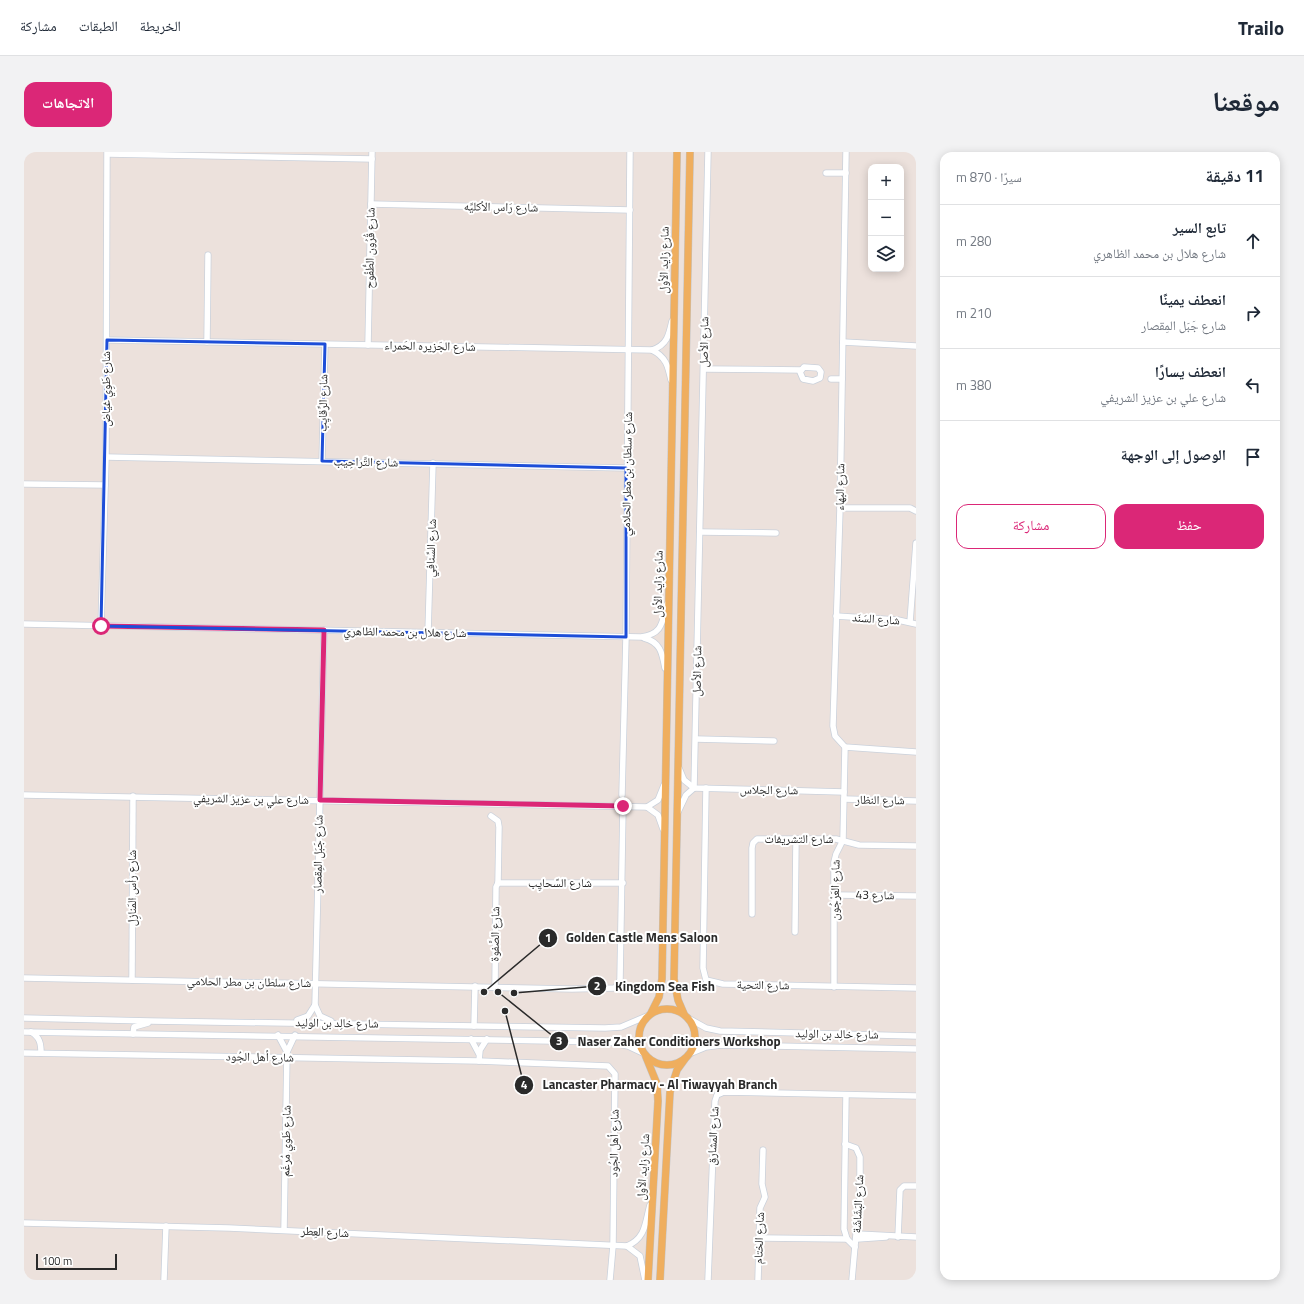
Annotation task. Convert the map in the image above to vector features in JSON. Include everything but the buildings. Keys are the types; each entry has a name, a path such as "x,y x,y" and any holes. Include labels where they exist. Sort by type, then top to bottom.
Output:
{"main road":[{"name":"شارع زايد الأول","path":"649,1015 659,997 662,979 677,152"},
{"name":"شارع زايد الأول","path":"686,1016 678,1000 674,979 690,152"},
{"path":"664,1009 671,1009 686,1016 694,1030 695,1036 693,1049 687,1056 679,1062 665,1065 658,1064 645,1055 638,1041 638,1034 643,1021 649,1015 664,1009"},
{"name":"شارع زايد الأول","path":"645,1055 657,1084 658,1101 646,1280"},
{"name":"شارع زايد الأول","path":"660,1280 670,1092 677,1070 687,1056"}],"street":[{"name":"شارع قُرُون الطُّفُوح","path":"368,345 372,152"},
{"name":"شارع سلطان بن مطر الحلامي","path":"622,795 626,637 626,468 629,349 630,152"},
{"name":"شارع الأصل","path":"694,788 708,152"},
{"name":"شارع البهاء","path":"845,747 835,736 833,726 840,508 846,152"},
{"path":"107,153 223,154 372,159"},
{"name":"شارع طَوِي غياض","path":"101,626 106,457 107,153"},
{"path":"826,173 846,173"},
{"name":"شارع رَاس الأكليَّه","path":"371,204 630,210"},
{"path":"207,342 208,255"},
{"path":"652,350 662,346 666,341 675,308"},
{"name":"شارع الجَزيره الحَمراء","path":"106,340 652,350"},
{"path":"843,342 916,346"},
{"name":"شارع الرِّقايِب","path":"322,461 325,344"},
{"path":"652,350 661,355 666,361 673,388"},
{"path":"704,369 801,370 806,367 816,367 821,372 818,380"},
{"path":"801,370 800,376 804,379 813,381 842,379"},
{"name":"شارع التَّراحِيب","path":"106,457 626,468"},
{"name":"شارع السِّنافِي","path":"428,633 433,463"},
{"path":"24,484 105,485"},
{"path":"840,508 910,508 916,511"},
{"path":"700,532 776,533"},
{"path":"913,623 916,543"},
{"name":"شارع هلال بن محمد الظاهري","path":"24,624 641,637 652,635 658,630 662,623 669,598"},
{"name":"شارع السَنَد","path":"836,616 898,620 913,623"},
{"name":"شارع جَبَل المِقصار","path":"315,1005 324,630"},
{"name":"شارع هلال بن محمد الظاهري","path":"641,637 652,640 659,646 663,655 667,679"},
{"path":"696,739 774,741"},
{"path":"845,747 916,752"},
{"name":"شارع العَرْجُون","path":"834,987 835,858 843,840 845,747"},
{"path":"678,768 684,780 694,788 683,800 678,814"},
{"path":"664,836 658,815 647,807 660,797 666,775"},
{"name":"شارع الجلاس","path":"694,788 844,792"},
{"name":"شارع التحية","path":"706,788 703,968 704,977 709,982 718,984 916,988"},
{"name":"شارع علي بن عزيز الشريفي","path":"24,795 647,807"},
{"name":"شارع رأس المَنازِل","path":"132,980 133,796"},
{"name":"شارع النظار","path":"844,799 916,801"},
{"name":"شارع سلطان بن مطر الحلامي","path":"24,978 495,986 586,989 615,988 620,980 623,883 623,806"},
{"name":"شارع الصَّفوة","path":"491,816 499,823 498,883 496,887 495,986"},
{"name":"شارع التشريفات","path":"752,914 753,843 759,838 843,840 858,845 916,846"},
{"path":"795,932 796,839"},
{"name":"شارع السَّحايِب","path":"498,883 623,883"},
{"name":"شارع 43","path":"834,895 916,896"},
{"path":"474,1026 475,986"},
{"path":"278,1022 302,1019 308,1016 315,1005"},
{"path":"315,1005 320,1016 324,1019 354,1023"},
{"name":"شارع خالِد بن الوليد","path":"24,1018 612,1028 629,1025 649,1015"},
{"name":"شارع خالِد بن الوليد","path":"686,1016 706,1028 720,1031 916,1036"},
{"path":"133,1034 134,1026 144,1025 150,1021"},
{"name":"شارع خالِد بن الوليد","path":"24,1032 295,1035 609,1042 628,1046 645,1055"},
{"path":"31,1032 37,1036 41,1045 41,1053"},
{"path":"41,1045 45,1037 52,1032"},
{"name":"شارع طَوي مُرغَم","path":"278,1035 287,1055"},
{"name":"شارع طَوي مُرغَم","path":"284,1230 287,1055 295,1035"},
{"path":"471,1039 479,1054"},
{"path":"479,1061 479,1054 487,1039"},
{"name":"شارع خالِد بن الوليد","path":"687,1056 706,1047 721,1044 916,1049"},
{"name":"شارع أهل الجُود","path":"24,1053 287,1055 604,1065 613,1071 613,1246 610,1280"},
{"name":"شارع المشارق","path":"708,1280 716,1098 724,1092 916,1096"},
{"name":"شارع البَشَاشَة","path":"846,1095 844,1229 847,1239 855,1247"},
{"name":"شارع البَشَاشَة","path":"845,1144 856,1148 860,1157 860,1208 857,1223 852,1280"},
{"name":"شارع الختام","path":"758,1280 760,1207 765,1194 762,1182 763,1150"},
{"path":"898,1237 900,1190 904,1186 916,1186"},
{"path":"626,1246 636,1242 642,1234 652,1198"},
{"name":"شارع العِطر","path":"24,1223 284,1230 626,1246"},
{"path":"164,1280 166,1226"},
{"path":"857,1236 916,1238"},
{"path":"759,1238 847,1239"},
{"path":"626,1246 640,1256 646,1280"}],"highlighted area":[{"path":"107,340 325,344 322,461 626,468 626,637 101,626"}],"place":[{"name":"Golden Castle Mens Saloon","path":"484,992"},
{"name":"Naser Zaher Conditioners Workshop","path":"498,992"},
{"name":"Kingdom Sea Fish","path":"514,993"},
{"name":"Lancaster Pharmacy - Al Tiwayyah Branch","path":"505,1011"}],"route":[{"path":"101,626 324,630 320,800 623,806"}]}
